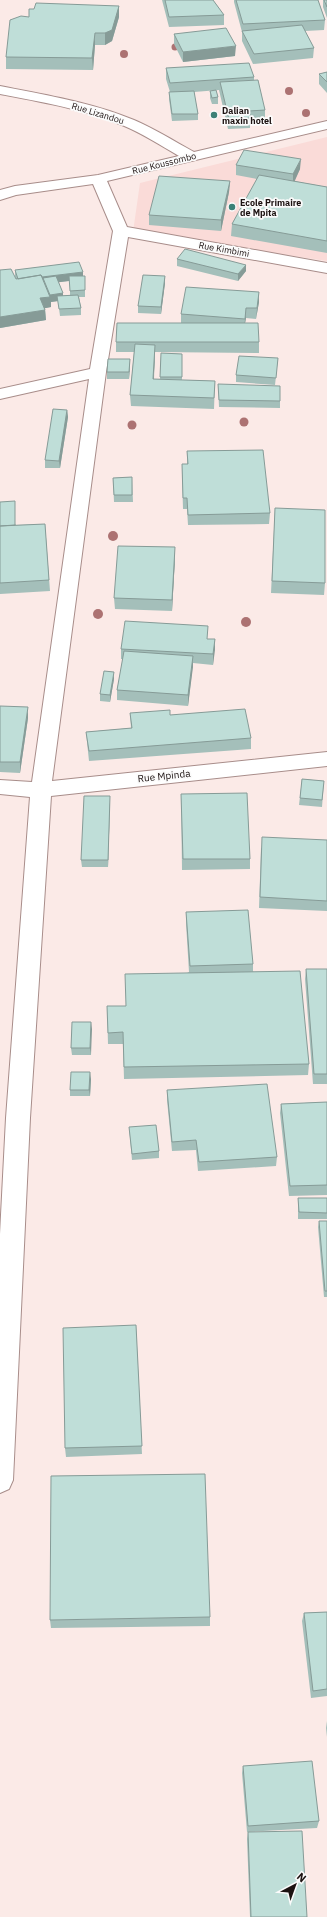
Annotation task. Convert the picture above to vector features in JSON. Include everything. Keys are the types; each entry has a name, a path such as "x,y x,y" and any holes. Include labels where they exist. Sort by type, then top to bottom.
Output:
{"street":[{"name":"Rue Lizandou","path":"0,90 82,107 120,119 151,133 190,156"},
{"name":"Rue Koussombo","path":"0,195 15,191 98,179 190,156 327,125"},
{"path":"0,1480 18,1118 41,790 98,372 121,231 98,179"},
{"name":"Rue Kimbimi","path":"121,231 327,268"},
{"path":"0,394 98,372"},
{"name":"Rue Mpinda","path":"0,787 41,790 327,758"}],"shaded area":[{"name":"Ecole Primaire de Mpita","path":"327,137 327,261 133,232 140,183"}],"building":[{"path":"165,0 213,0 224,15 169,17"},
{"path":"236,0 318,0 325,20 243,24"},
{"path":"324,0 327,0 327,7"},
{"path":"36,3 119,6 112,30 105,33 95,33 92,58 6,57 10,20 21,16 29,17 29,9 34,9"},
{"path":"302,25 314,48 254,54 242,31"},
{"path":"226,28 236,46 183,52 174,34"},
{"path":"249,63 254,77 170,83 166,68"},
{"path":"327,72 327,82 319,74"},
{"path":"258,80 265,110 249,111 251,118 229,119 220,82"},
{"path":"216,90 218,97 212,98 210,91"},
{"path":"194,91 198,114 172,114 169,92"},
{"path":"244,150 301,159 293,174 236,165"},
{"path":"259,175 327,187 327,241 232,224"},
{"path":"159,176 230,181 221,220 149,215"},
{"path":"185,249 246,265 238,274 177,259"},
{"path":"79,262 83,272 42,277 41,275 18,279 15,270"},
{"path":"11,269 16,279 41,275 50,297 40,298 45,310 0,317 0,270"},
{"path":"143,275 165,276 161,307 138,306"},
{"path":"56,276 63,293 50,295 43,278"},
{"path":"69,276 85,276 85,290 70,291"},
{"path":"186,287 259,292 257,308 246,308 245,319 181,314"},
{"path":"78,295 81,308 59,309 57,296"},
{"path":"117,323 258,323 259,342 116,342"},
{"path":"135,344 155,345 153,379 215,381 214,398 130,395"},
{"path":"161,353 182,354 182,377 160,377"},
{"path":"239,356 278,358 276,378 236,375"},
{"path":"108,359 130,359 129,372 107,372"},
{"path":"218,384 280,386 280,401 219,400"},
{"path":"53,409 67,410 59,461 45,460"},
{"path":"263,450 270,513 188,515 187,498 183,498 182,464 188,464 187,451"},
{"path":"132,477 132,495 114,495 113,478"},
{"path":"15,501 15,525 0,526 0,502"},
{"path":"275,508 325,510 325,583 272,581"},
{"path":"45,524 49,580 0,583 0,526"},
{"path":"118,546 175,547 172,600 114,598"},
{"path":"125,621 208,626 207,639 215,639 213,654 121,649"},
{"path":"124,651 193,656 188,695 117,690"},
{"path":"104,671 114,672 110,695 100,694"},
{"path":"0,706 28,707 20,762 0,762"},
{"path":"245,709 251,738 89,751 86,732 132,728 130,713 170,710 170,715"},
{"path":"302,779 324,781 322,800 300,798"},
{"path":"247,793 250,859 183,859 181,794"},
{"path":"84,796 110,796 108,860 81,860"},
{"path":"262,837 327,840 327,901 260,897"},
{"path":"248,910 253,964 190,966 186,912"},
{"path":"306,969 327,969 327,1074 314,1074"},
{"path":"300,971 309,1064 124,1067 123,1032 108,1033 107,1006 126,1006 125,974"},
{"path":"72,1022 91,1022 90,1048 71,1048"},
{"path":"71,1072 90,1072 89,1090 70,1090"},
{"path":"267,1084 277,1157 199,1162 196,1140 172,1142 167,1090"},
{"path":"327,1102 327,1185 290,1186 281,1104"},
{"path":"156,1125 159,1151 132,1154 129,1127"},
{"path":"298,1198 327,1198 327,1213 299,1212"},
{"path":"319,1221 327,1221 327,1291 325,1291"},
{"path":"136,1325 142,1446 65,1448 63,1328"},
{"path":"205,1474 210,1617 50,1620 51,1476"},
{"path":"327,1612 327,1689 313,1691 304,1613"},
{"path":"312,1761 319,1821 248,1826 243,1766"},
{"path":"302,1831 307,1917 251,1917 248,1832"}],"place":[{"name":"Dalian maxin hotel","path":"214,115"},
{"name":"Ecole Primaire de Mpita","path":"232,207"}]}
